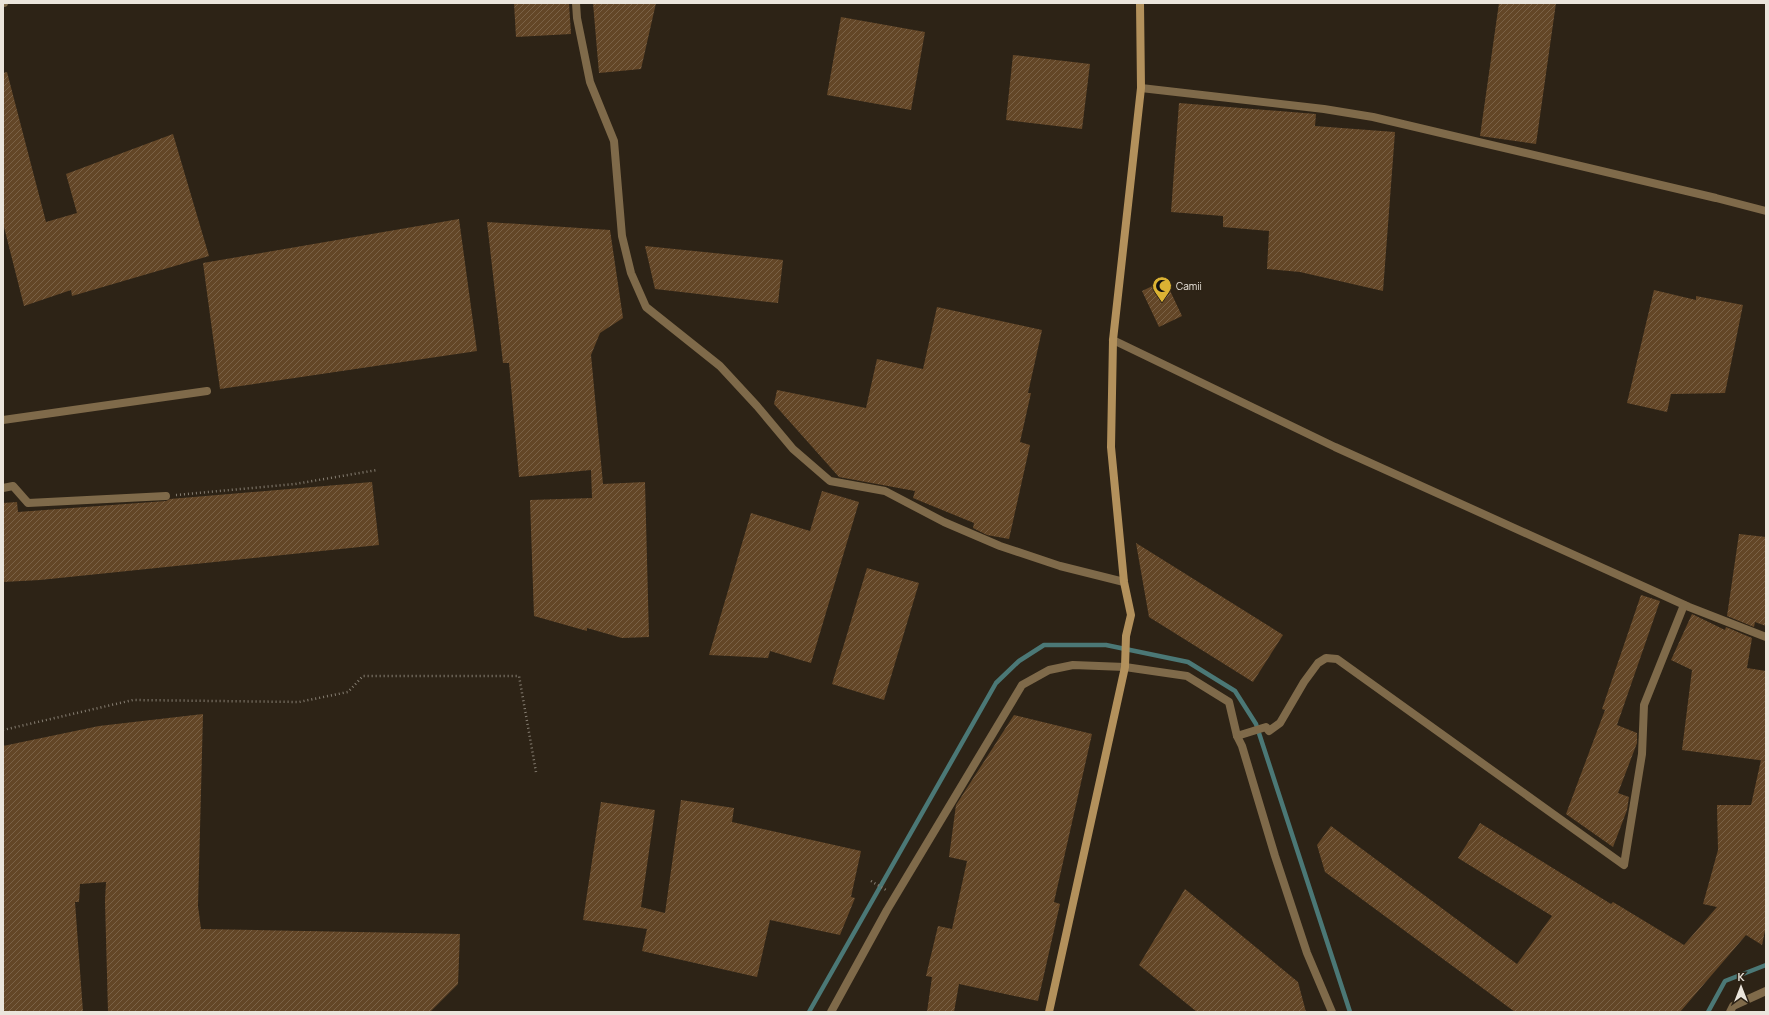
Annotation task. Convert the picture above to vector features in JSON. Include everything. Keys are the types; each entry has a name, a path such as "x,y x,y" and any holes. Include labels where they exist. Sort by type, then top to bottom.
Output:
{"street":[{"path":"576,3 577,18 590,82 614,141 622,236 631,274 646,307 720,366 757,406 793,449 830,481 885,491 944,522 1000,546 1060,566 1124,582"},
{"path":"1049,1012 1125,663 1126,636 1131,615 1124,582 1111,447 1113,340 1141,88 1140,3"},
{"path":"1141,88 1324,109 1373,117 1766,211"},
{"path":"1113,340 1335,447 1684,605 1766,637"},
{"path":"3,420 207,391"},
{"path":"3,488 13,486 28,503 166,496"},
{"path":"1237,736 1266,728 1269,731 1280,723 1304,682 1318,663 1326,658 1337,659 1624,865 1642,754 1644,704 1684,605"},
{"path":"832,1012 896,895 1022,685 1049,670 1073,664 1125,663 1187,676 1229,702 1237,736 1242,746 1275,856 1307,953 1332,1012"},
{"path":"1730,1012 1733,1006 1766,991"}],"path":[{"path":"166,496 295,484 378,470"},
{"path":"3,730 133,700 299,702 348,692 363,676 519,676 536,772"},
{"path":"871,881 896,895"}],"building":[{"path":"514,3 569,3 571,34 516,37"},
{"path":"593,3 656,3 641,69 599,73"},
{"path":"1499,3 1556,3 1536,144 1480,136"},
{"path":"841,17 925,32 911,110 827,95"},
{"path":"1013,55 1090,64 1082,129 1006,120"},
{"path":"7,72 46,222 77,213 66,174 173,134 209,256 72,296 71,290 24,306 3,223 3,73"},
{"path":"1179,103 1316,114 1315,126 1395,132 1383,291 1300,272 1267,269 1269,231 1223,227 1223,216 1171,212"},
{"path":"459,219 477,351 220,389 203,263"},
{"path":"487,222 610,230 623,318 600,333 591,355 603,484 645,482 649,637 622,638 587,628 587,631 534,616 530,500 592,498 591,470 519,477 509,363 503,363"},
{"path":"645,246 783,260 778,303 655,289"},
{"name":"Camii","path":"1165,280 1182,316 1159,327 1142,291"},
{"path":"1654,290 1696,300 1696,296 1743,305 1725,393 1671,394 1667,412 1627,403"},
{"path":"937,307 1042,330 1028,393 1031,393 1020,442 1030,445 1009,539 987,535 973,528 974,523 913,498 915,491 839,477 774,404 777,390 866,408 877,359 923,369"},
{"path":"372,482 379,545 40,580 3,582 3,503 17,502 18,512 166,501 170,499"},
{"path":"822,491 859,502 811,663 770,651 768,658 709,655 751,513 810,531"},
{"path":"1739,534 1766,537 1766,626 1755,622 1754,627 1727,616"},
{"path":"1136,543 1283,635 1253,682 1149,617"},
{"path":"867,568 919,583 884,700 832,684"},
{"path":"1641,595 1660,601 1617,725 1637,733 1637,743 1618,793 1629,797 1627,810 1613,847 1566,814 1605,710 1602,709"},
{"path":"1692,614 1725,630 1726,627 1752,638 1747,668 1766,671 1766,761 1682,750 1692,670 1671,660"},
{"path":"203,714 198,906 201,929 460,934 458,984 430,1012 108,1012 105,901 106,882 80,884 79,902 75,902 83,1012 3,1012 3,746 99,726"},
{"path":"1014,715 1092,734 1054,902 1060,904 1038,1001 959,984 954,1012 927,1012 932,977 926,976 938,926 952,929 967,861 949,857 956,805"},
{"path":"1761,760 1766,761 1766,926 1762,945 1746,935 1680,1012 1515,1012 1325,872 1317,845 1331,826 1517,964 1552,916 1458,858 1480,823 1611,904 1613,902 1684,945 1717,907 1703,904 1718,850 1717,805 1751,805"},
{"path":"681,800 734,808 732,822 861,851 851,897 855,898 840,935 770,920 757,977 642,951 647,929 583,920 601,802 655,810 641,907 665,913"},
{"path":"1185,889 1298,982 1306,1012 1197,1012 1139,965"}],"waterway":[{"path":"809,1012 996,683 1019,661 1044,645 1106,645 1188,662 1235,691 1256,724 1350,1012"},
{"path":"1708,1012 1725,981 1766,965"}],"place":[{"name":"Camii","path":"1162,303"}]}
